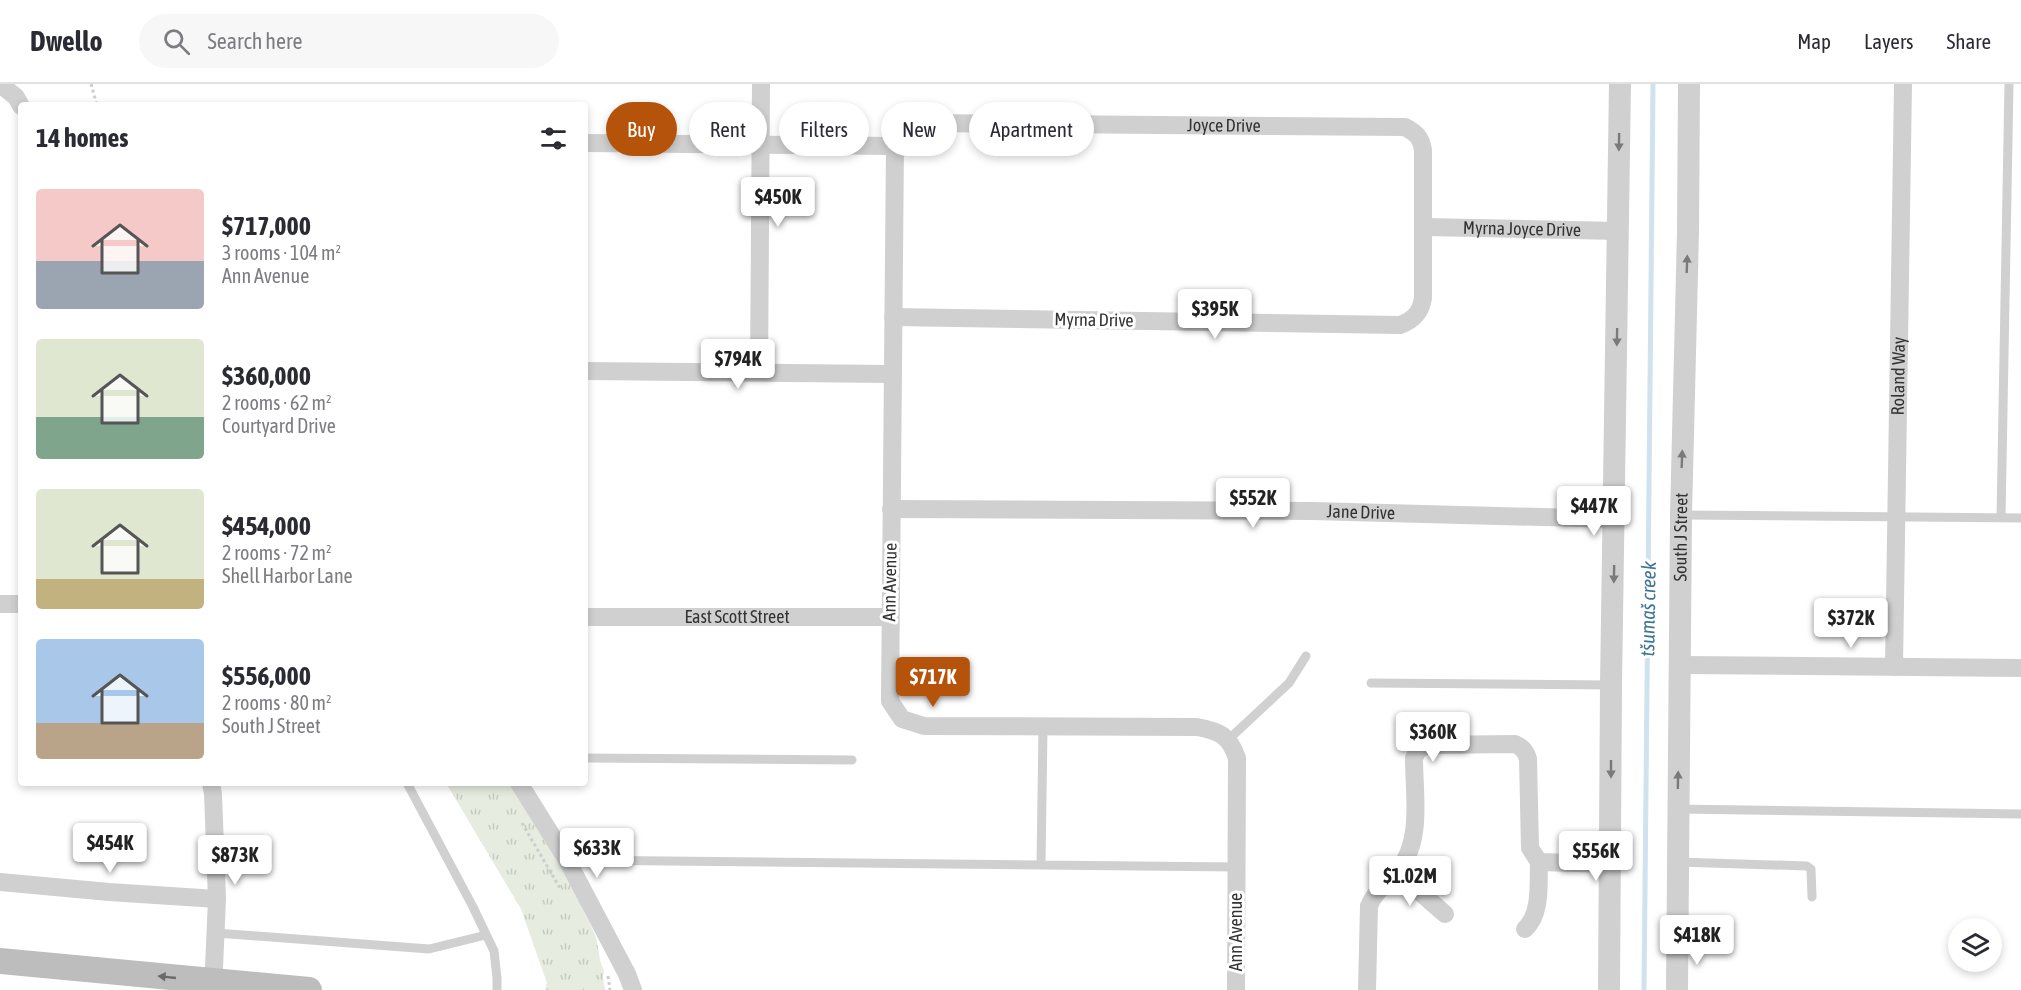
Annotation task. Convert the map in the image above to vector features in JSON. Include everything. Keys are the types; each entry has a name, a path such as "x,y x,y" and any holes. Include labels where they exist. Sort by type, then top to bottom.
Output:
{"main road":[{"path":"0,961 214,986 309,990"}],"street":[{"path":"0,84 19,102"},
{"path":"761,84 761,102"},
{"path":"1609,990 1620,84"},
{"name":"South J Street","path":"1677,990 1681,514 1689,84"},
{"name":"Roland Way","path":"1894,667 1903,84"},
{"name":"Joyce Drive","path":"957,123 1405,127 1416,133 1424,150 1424,227"},
{"path":"588,143 689,144"},
{"path":"767,145 881,146"},
{"path":"759,372 760,156"},
{"name":"Ann Avenue","path":"895,156 890,701 902,718 924,726 1197,727 1214,730 1228,740 1237,758 1236,990"},
{"name":"Myrna Joyce Drive","path":"1424,227 1618,231"},
{"name":"Myrna Drive","path":"893,317 1400,325 1409,322 1418,314 1422,306 1424,227"},
{"path":"588,371 892,374"},
{"name":"Jane Drive","path":"891,509 1312,511 1615,519"},
{"path":"0,604 18,604"},
{"name":"East Scott Street","path":"588,617 890,617"},
{"path":"1681,665 2021,668"},
{"path":"1367,990 1369,906 1372,897 1379,888 1398,873 1409,854 1415,834 1414,758 1418,750 1426,745 1515,744 1521,746 1526,753 1530,848 1539,862 1536,912 1532,922 1525,929"},
{"path":"212,786 217,899 214,986"},
{"path":"521,786 567,860 627,974 633,990"},
{"path":"1539,862 1611,864"},
{"path":"1398,873 1445,914"},
{"path":"0,882 217,899"}],"lane":[{"path":"2001,518 2009,84"},
{"path":"1681,514 2021,518"},
{"path":"1228,740 1290,683 1306,656"},
{"path":"1371,683 1611,685"},
{"path":"1041,865 1043,727"},
{"path":"588,758 852,760"},
{"path":"409,786 494,951 497,990"},
{"path":"1678,809 2021,814"},
{"path":"567,860 1236,867"},
{"path":"1678,862 1808,866 1811,869 1812,897"},
{"path":"216,933 429,949 486,935"}],"path":[{"path":"91,84 96,102"},
{"path":"608,983 610,990"}],"green space":[{"path":"448,786 514,786 564,873 595,934 604,971 605,990 545,990 547,983 521,909"}],"waterway":[{"name":"tšumaš creek","path":"1644,990 1653,84"}]}
